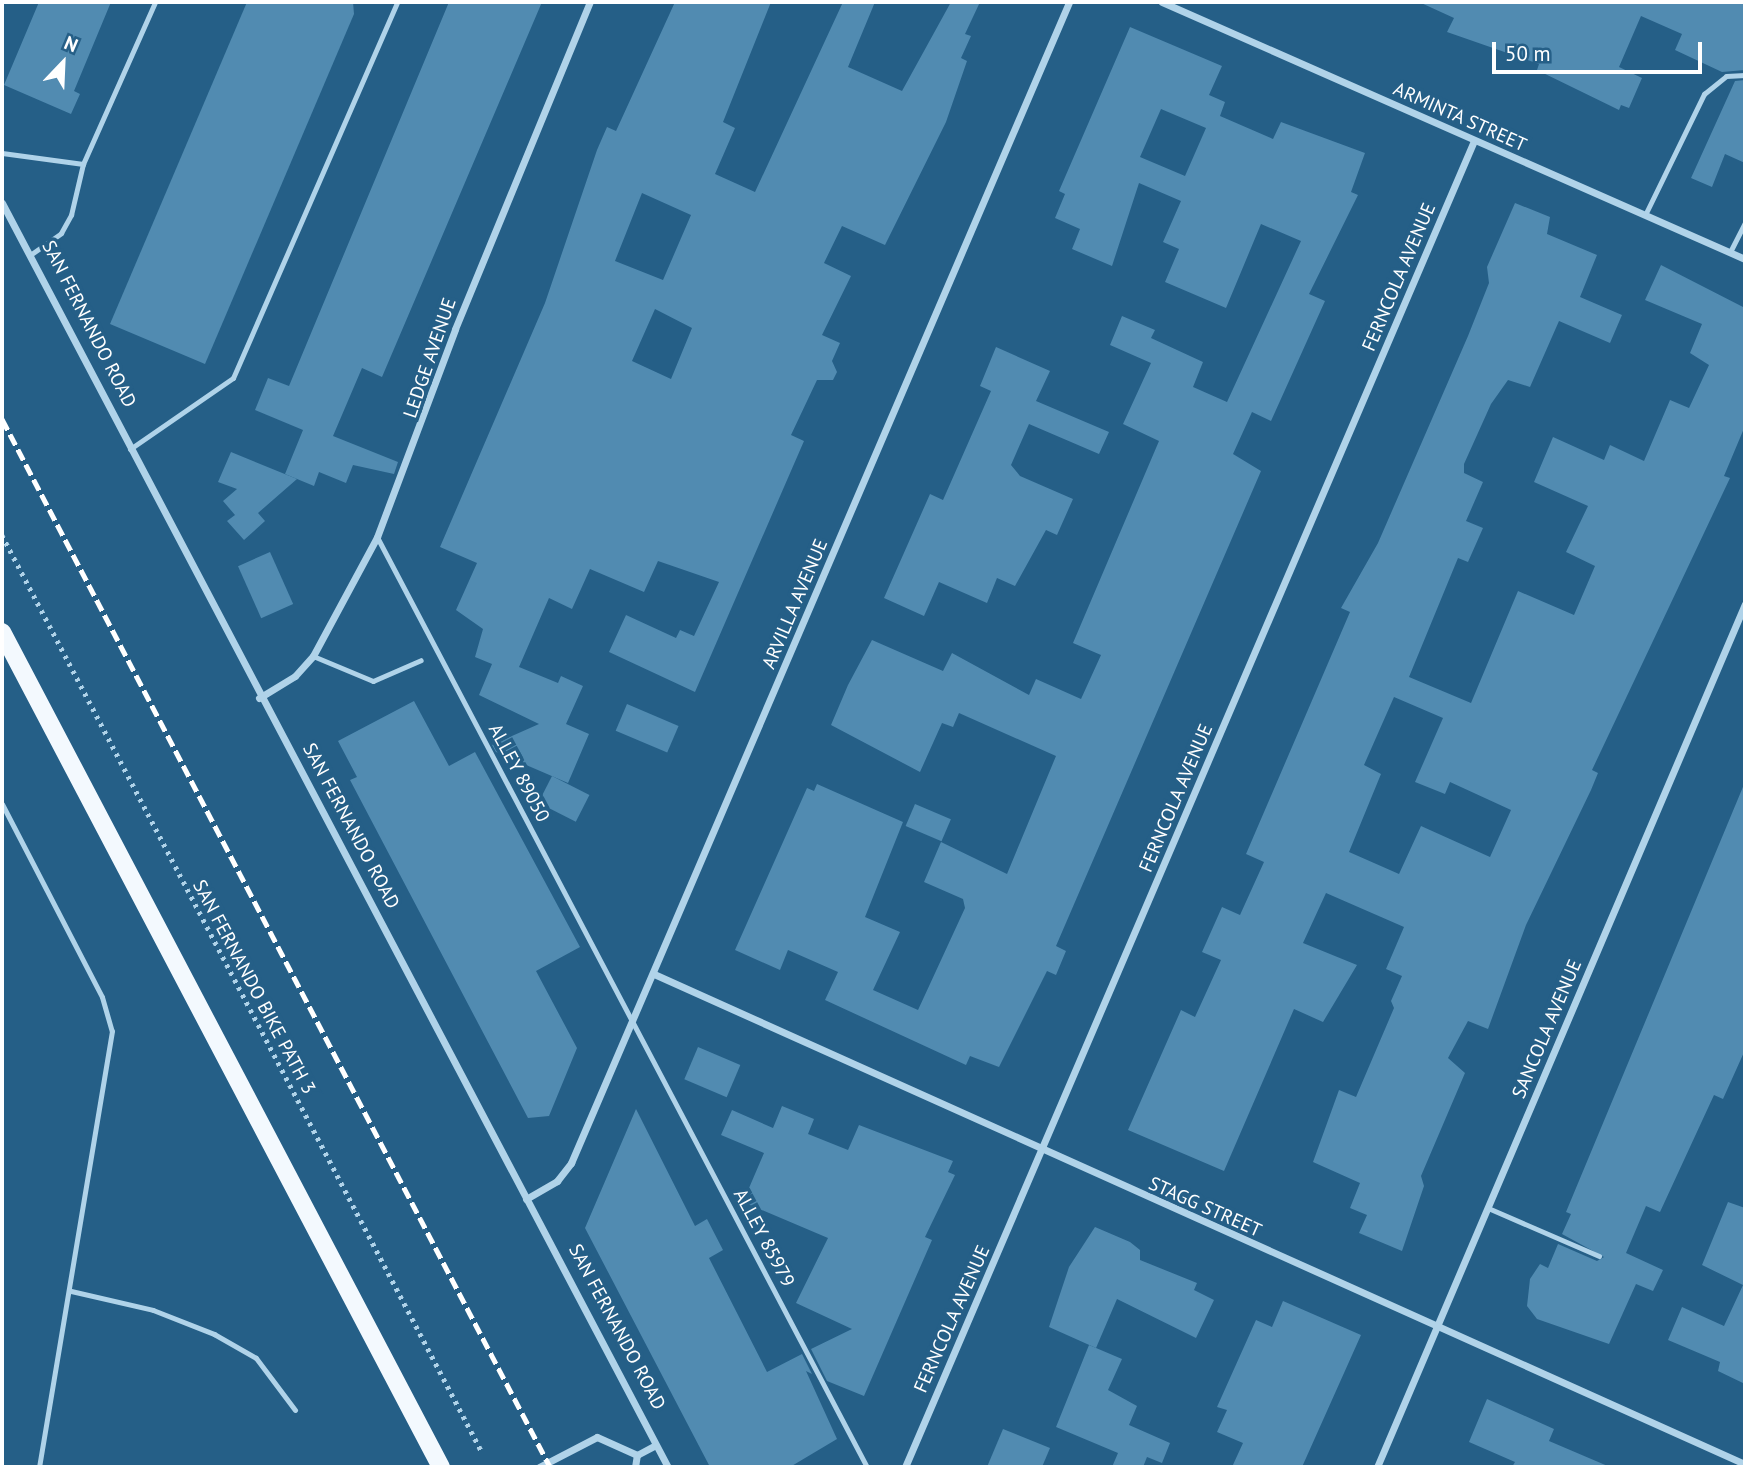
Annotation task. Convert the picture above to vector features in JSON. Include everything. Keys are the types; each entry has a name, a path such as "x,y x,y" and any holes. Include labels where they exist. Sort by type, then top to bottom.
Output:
{"main road":[{"path":"2,632 441,1467"}],"street":[{"name":"LEDGE AVENUE","path":"259,698 295,676 313,656 377,537 590,2"},
{"name":"ARVILLA AVENUE","path":"526,1199 557,1181 571,1164 1069,2"},
{"name":"ARMINTA STREET","path":"1163,2 1745,259"},
{"name":"FERNCOLA AVENUE","path":"905,1467 1475,141"},
{"name":"SAN FERNANDO ROAD","path":"2,203 259,698 668,1467"},
{"name":"SANCOLA AVENUE","path":"1377,1467 1745,604"},
{"name":"STAGG STREET","path":"654,974 1042,1152 1745,1464"},
{"path":"539,1467 597,1437 637,1455"},
{"path":"637,1455 656,1445"},
{"path":"635,1467 637,1455"}],"lane":[{"path":"30,255 61,233 83,164 155,2"},
{"path":"129,449 233,378 397,2"},
{"path":"1645,215 1704,94 1726,76 1745,75"},
{"path":"2,153 83,164"},
{"path":"1730,252 1745,222"},
{"name":"ALLEY 89050","path":"377,537 633,1023"},
{"path":"313,656 373,681 421,660"},
{"path":"2,804 102,997 112,1031 71,1291 39,1467"},
{"name":"ALLEY 85979","path":"633,1023 867,1467"},
{"path":"1488,1208 1599,1256"},
{"path":"71,1291 143,1307 214,1334 256,1358 295,1410"}],"path":[{"name":"SAN FERNANDO BIKE PATH 3","path":"2,535 482,1452"}],"building":[{"path":"39,2 111,2 74,91 80,94 71,114 4,85"},
{"path":"247,2 353,2 354,14 205,364 110,324"},
{"path":"449,2 542,2 382,377 362,368 333,436 398,462 394,474 353,465 346,483 319,472 314,486 285,474 303,430 255,410 268,378 289,386"},
{"path":"675,2 771,2 723,122 735,128 715,174 755,192 843,2 875,2 848,67 902,91 951,2 980,2 965,34 971,36 961,58 967,61 946,122 885,245 842,226 824,263 851,276 822,335 840,343 832,361 837,372 833,380 817,380 791,435 804,441 695,692 609,652 626,615 676,638 680,630 694,636 719,582 658,561 644,592 590,569 572,609 549,598 519,667 558,683 561,676 583,686 566,724 589,734 568,783 496,752 492,745 539,724 479,695 492,664 475,657 483,629 456,610 477,563 440,547 545,303 597,150 607,127 616,131","holes":["642,193 691,215 663,280 615,261","655,309 692,328 671,379 632,361"]},
{"path":"1419,2 1745,2 1745,70 1722,72 1675,50 1682,34 1641,16 1619,67 1642,78 1629,108 1621,105 1619,110 1537,70 1539,64 1447,32 1454,18"},
{"path":"1130,27 1222,66 1209,95 1225,102 1220,116 1273,139 1281,122 1365,153 1351,192 1358,195 1309,294 1325,301 1271,421 1252,412 1233,454 1261,471 1056,946 1066,951 1056,975 1047,971 999,1067 970,1056 966,1065 825,1000 838,972 788,950 780,970 735,950 807,788 814,791 817,784 903,822 865,917 900,932 873,990 918,1010 965,908 963,899 924,882 941,842 1007,874 1056,756 959,713 953,727 942,723 920,772 831,725 848,685 872,640 943,671 952,653 1029,695 1036,679 1081,699 1101,655 1073,643 1159,441 1123,424 1151,363 1110,345 1122,316 1155,330 1151,338 1203,362 1193,387 1227,402 1301,241 1261,224 1226,308 1165,282 1179,249 1163,242 1181,201 1139,183 1112,266 1072,249 1080,229 1055,218 1065,194 1059,191","holes":["1161,109 1206,128 1185,176 1140,157"]},
{"path":"1745,80 1745,163 1725,154 1712,187 1691,178 1735,81"},
{"path":"1515,203 1550,217 1547,234 1597,255 1580,297 1622,315 1610,343 1559,321 1530,387 1508,380 1491,404 1464,464 1464,473 1483,482 1466,521 1483,528 1468,562 1458,558 1409,677 1471,703 1518,591 1574,615 1595,566 1566,552 1588,506 1534,482 1553,437 1604,460 1610,445 1644,461 1670,400 1689,408 1709,365 1690,353 1702,324 1645,300 1661,265 1745,308 1745,426 1724,476 1730,478 1592,770 1598,773 1526,925 1488,1029 1468,1021 1448,1058 1465,1073 1421,1176 1424,1186 1402,1251 1359,1233 1367,1215 1350,1208 1360,1183 1313,1162 1339,1090 1356,1097 1394,1008 1391,1001 1402,976 1386,969 1404,927 1326,893 1303,943 1357,965 1323,1022 1294,1009 1224,1171 1128,1130 1181,1010 1195,1017 1221,960 1202,952 1222,907 1240,915 1264,862 1246,854 1350,612 1341,608 1378,543 1468,336 1489,283 1487,267","holes":["1394,697 1443,718 1415,782 1445,794 1450,782 1511,810 1490,857 1421,826 1399,874 1349,852 1381,774 1364,765"]},
{"path":"996,347 1050,371 1036,401 1109,432 1099,454 1029,424 1011,465 1020,476 1073,499 1057,535 1046,530 1015,586 997,578 987,603 939,582 924,616 884,598 930,494 943,500 991,391 980,386"},
{"path":"231,452 297,479 258,513 265,521 244,540 227,521 235,515 223,501 237,489 218,482"},
{"path":"270,552 293,604 261,618 238,566"},
{"path":"414,701 449,766 475,752 580,947 536,971 577,1048 549,1116 528,1118 350,780 357,777 338,741"},
{"path":"627,704 679,726 667,753 616,731"},
{"path":"552,776 589,795 576,822 538,803"},
{"path":"1745,782 1745,1050 1723,1099 1714,1095 1660,1212 1646,1206 1626,1253 1663,1270 1653,1291 1636,1284 1609,1344 1537,1319 1527,1306 1530,1279 1540,1264 1548,1268 1558,1244 1597,1261 1604,1257 1562,1234 1571,1214 1566,1212"},
{"path":"915,804 951,819 942,841 906,826"},
{"path":"698,1047 740,1065 727,1097 684,1079"},
{"path":"782,1106 814,1119 808,1134 848,1150 859,1125 953,1161 948,1172 955,1175 925,1237 932,1240 864,1396 827,1381 811,1349 852,1329 796,1303 828,1238 743,1202 764,1153 721,1135 732,1110 773,1128"},
{"path":"636,1109 695,1226 707,1219 723,1250 709,1258 767,1372 802,1354 812,1374 806,1371 837,1439 790,1467 710,1467 585,1228"},
{"path":"1728,1202 1745,1208 1745,1384 1718,1371 1720,1362 1668,1340 1682,1307 1724,1326 1743,1285 1702,1265"},
{"path":"1095,1227 1130,1242 1140,1250 1140,1260 1197,1283 1194,1290 1214,1300 1196,1338 1117,1299 1096,1348 1049,1327 1069,1267"},
{"path":"1283,1301 1361,1335 1302,1467 1232,1467 1243,1443 1217,1432 1227,1410 1217,1407 1256,1320 1272,1327"},
{"path":"1089,1345 1122,1359 1108,1390 1137,1406 1129,1425 1170,1443 1162,1463 1147,1457 1143,1467 1112,1467 1118,1453 1056,1427"},
{"path":"1487,1399 1554,1429 1549,1441 1610,1467 1512,1467 1515,1462 1469,1442"},
{"path":"1003,1429 1050,1448 1042,1467 987,1467"}],"railway":[{"path":"2,419 550,1467"}]}
